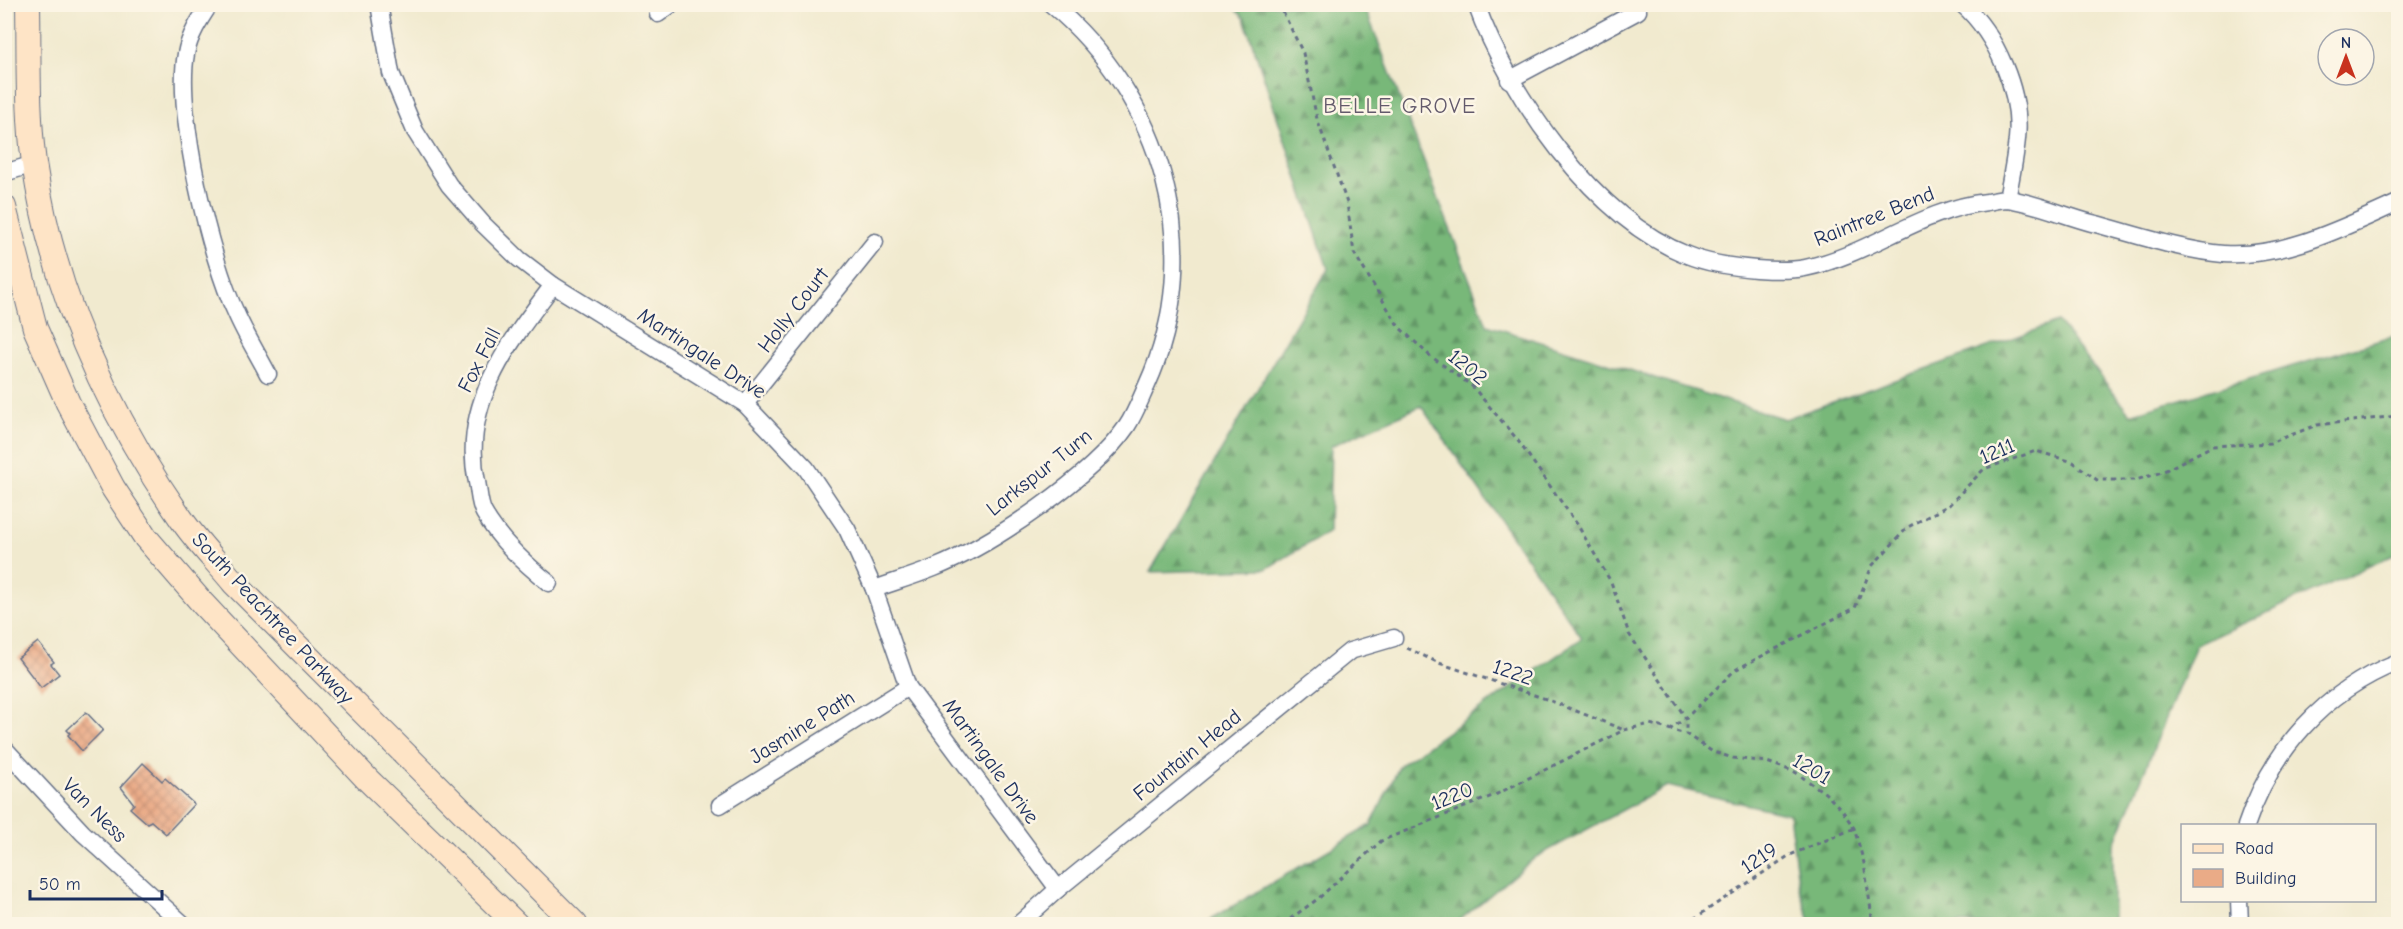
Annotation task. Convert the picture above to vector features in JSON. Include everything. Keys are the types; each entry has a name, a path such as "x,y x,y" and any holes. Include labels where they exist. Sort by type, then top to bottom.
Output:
{"main road":[{"name":"South Peachtree Parkway","path":"28,4 29,101 34,164 71,315 132,444 183,522 234,583 575,924"},
{"name":"South Peachtree Parkway","path":"4,207 35,328 68,403 113,488 146,538 202,604 367,779 516,924"}],"street":[{"path":"210,4 198,23 186,52 183,86 196,175 213,247 235,312 268,374"},
{"name":"Martingale Drive","path":"379,4 391,73 415,131 448,184 483,224 519,259 553,285 745,404 806,468 847,529 874,589 908,687 1058,889"},
{"name":"Larkspur Turn","path":"874,589 935,567 969,550 1037,508 1071,481 1110,446 1127,425 1163,346 1174,298 1175,237 1169,195 1157,156 1132,100 1083,34 1051,4"},
{"name":"Raintree Bend","path":"1476,4 1509,80 1545,133 1580,174 1620,212 1660,241 1686,255 1717,265 1770,270 1803,268 1858,251 1923,219 1965,204 2007,199 2089,222 2224,254 2294,246 2398,203"},
{"path":"1962,4 1975,16 1989,38 2013,91 2018,137 2007,199"},
{"path":"1509,80 1638,11"},
{"path":"4,173 34,164"},
{"name":"Holly Court","path":"745,404 875,242"},
{"name":"Fox Fall","path":"549,583 507,544 483,511 472,446 475,420 491,375 521,326 553,285"},
{"name":"Fountain Head","path":"1019,924 1058,889 1350,651 1394,638"},
{"path":"2246,824 2264,781 2278,759 2311,718 2352,686 2398,662"},
{"name":"Jasmine Path","path":"720,805 908,687"},
{"name":"Van Ness","path":"4,748 83,833 183,924"},
{"path":"2239,902 2240,924"}],"path":[{"name":"1202","path":"1279,4 1303,53 1317,119 1347,203 1353,253 1399,327 1429,356 1472,386 1516,438 1577,524 1611,582 1629,634 1686,718"},
{"name":"1211","path":"1669,730 1686,718 1735,670 1855,608 1872,566 1879,558 1908,527 1949,505 1984,469 2036,451 2073,462 2097,480 2136,480 2162,472 2212,446 2270,443 2317,425 2398,416"},
{"name":"1222","path":"1394,638 1413,652 1439,663 1546,699 1624,730"},
{"path":"1686,718 1686,734"},
{"name":"1220","path":"1283,924 1319,898 1381,841 1497,794 1624,730 1650,724"},
{"name":"1201","path":"1650,724 1686,734 1713,752 1733,758 1767,762 1796,772 1825,792 1842,810 1854,828 1864,863 1873,924"},
{"name":"1219","path":"1686,924 1790,855 1854,828"}],"green space":[{"path":"1232,5 1364,5 1487,325 1785,419 2058,322 2130,414 2398,335 2398,553 2196,645 2113,848 2113,924 1811,924 1799,888 1789,814 1667,786 1536,857 1455,924 1202,924 1371,825 1400,765 1582,638 1421,406 1331,446 1329,531 1266,569 1150,572 1328,269 1244,18"}],"building":[{"path":"38,642 54,662 51,664 59,674 41,688 18,658"},
{"path":"86,712 103,730 82,751 68,735 70,733 67,730"},
{"path":"143,763 162,781 165,778 194,804 166,834 151,821 147,823 130,808 134,804 121,787"}],"district":[{"name":"BELLE GROVE","path":"1400,105"}]}
